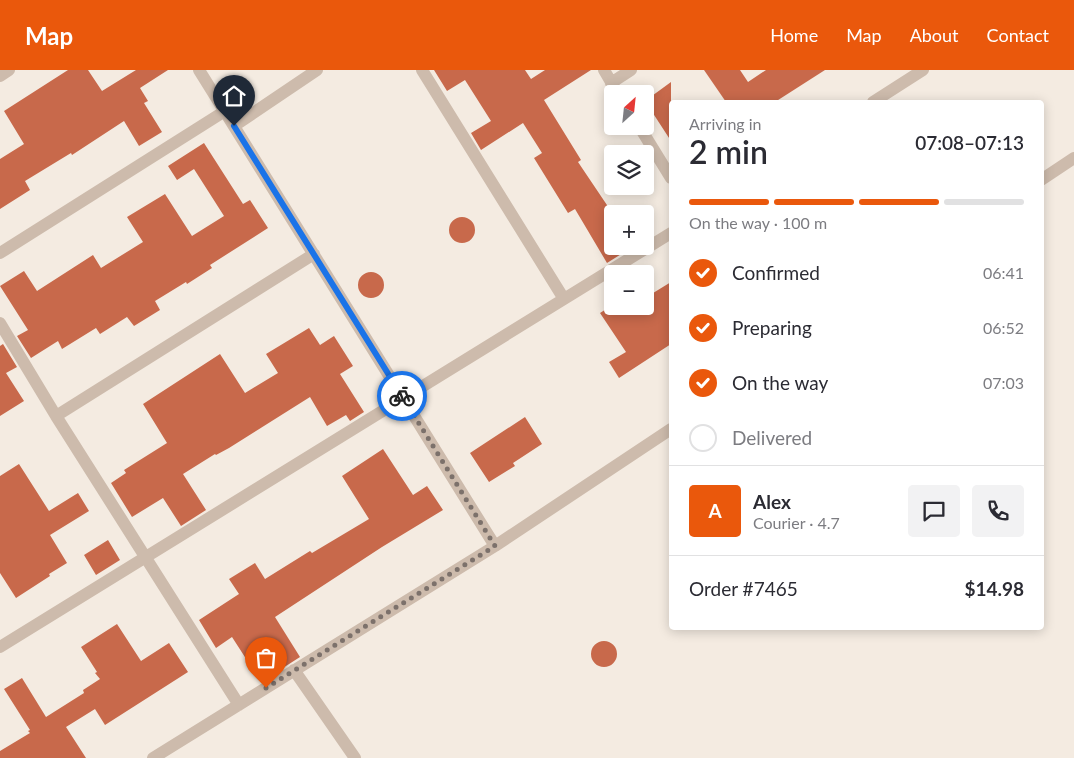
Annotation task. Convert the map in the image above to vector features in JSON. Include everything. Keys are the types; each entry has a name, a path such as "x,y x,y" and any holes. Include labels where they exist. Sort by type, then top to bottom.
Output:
{"street":[{"path":"0,76 9,70"},
{"path":"198,70 495,546"},
{"path":"234,126 316,70"},
{"path":"422,70 564,299"},
{"path":"604,70 613,85"},
{"path":"618,85 631,70"},
{"path":"876,100 923,70"},
{"path":"0,253 224,111"},
{"path":"645,135 669,175"},
{"path":"1044,178 1074,158"},
{"path":"1,643 146,558 669,234"},
{"path":"56,416 314,254"},
{"path":"0,323 56,416 239,705"},
{"path":"153,758 495,546 669,430"},
{"path":"294,670 355,758"}],"building":[{"path":"68,70 88,70 102,91 136,70 168,70 140,88 148,101 144,103 162,132 139,146 124,121 72,155 71,153 25,181 30,190 0,209 0,159 24,144 4,111"},
{"path":"434,70 525,70 531,79 545,70 591,70 544,100 581,160 578,162 607,205 604,205 604,255 620,255 607,263 575,209 568,213 534,158 542,153 523,123 481,150 471,133 491,121 465,80 447,91"},
{"path":"704,70 740,70 748,82 766,70 825,70 778,100 725,100"},
{"path":"671,82 671,100 669,100 669,138 654,115 654,94"},
{"path":"204,143 243,204 250,200 268,228 210,265 212,268 155,301 160,310 134,326 127,317 100,334 96,328 62,349 58,341 31,358 17,336 28,330 0,286 24,271 37,291 93,255 101,268 143,242 127,217 165,194 192,236 224,216 194,169 177,180 168,166"},
{"path":"462,217 471,221 475,230 471,239 462,243 453,239 449,230 453,221"},
{"path":"371,272 380,276 384,285 380,294 371,298 362,294 358,285 362,276"},
{"path":"669,283 669,345 619,378 609,362 626,352 600,313 604,310 604,315 654,315 654,292"},
{"path":"309,328 320,345 334,336 353,366 340,374 364,412 350,421 346,415 327,426 310,397 229,448 215,454 183,474 206,510 181,526 163,498 132,517 111,483 126,473 124,470 167,443 143,404 220,354 245,393 278,373 266,354"},
{"path":"3,344 17,367 6,373 24,401 0,416 0,346"},
{"path":"525,417 542,444 513,463 515,466 489,482 470,453"},
{"path":"383,449 413,495 427,486 443,510 382,547 275,617 300,657 261,682 232,637 216,648 199,620 239,594 229,579 255,563 265,579 310,551 312,553 369,519 342,476"},
{"path":"19,464 49,511 78,493 89,511 50,535 67,563 16,598 0,573 0,476"},
{"path":"108,540 120,560 96,575 84,555"},
{"path":"117,624 141,661 169,643 188,672 105,725 95,709 66,727 86,758 0,758 0,751 30,733 28,731 30,730 4,689 22,678 46,717 84,693 83,690 100,679 81,647"},
{"path":"604,641 613,645 617,654 613,663 604,667 595,663 591,654 595,645"}],"way so far":[{"path":"266,688 495,546 402,396"}],"route":[{"path":"234,126 402,396"}]}
